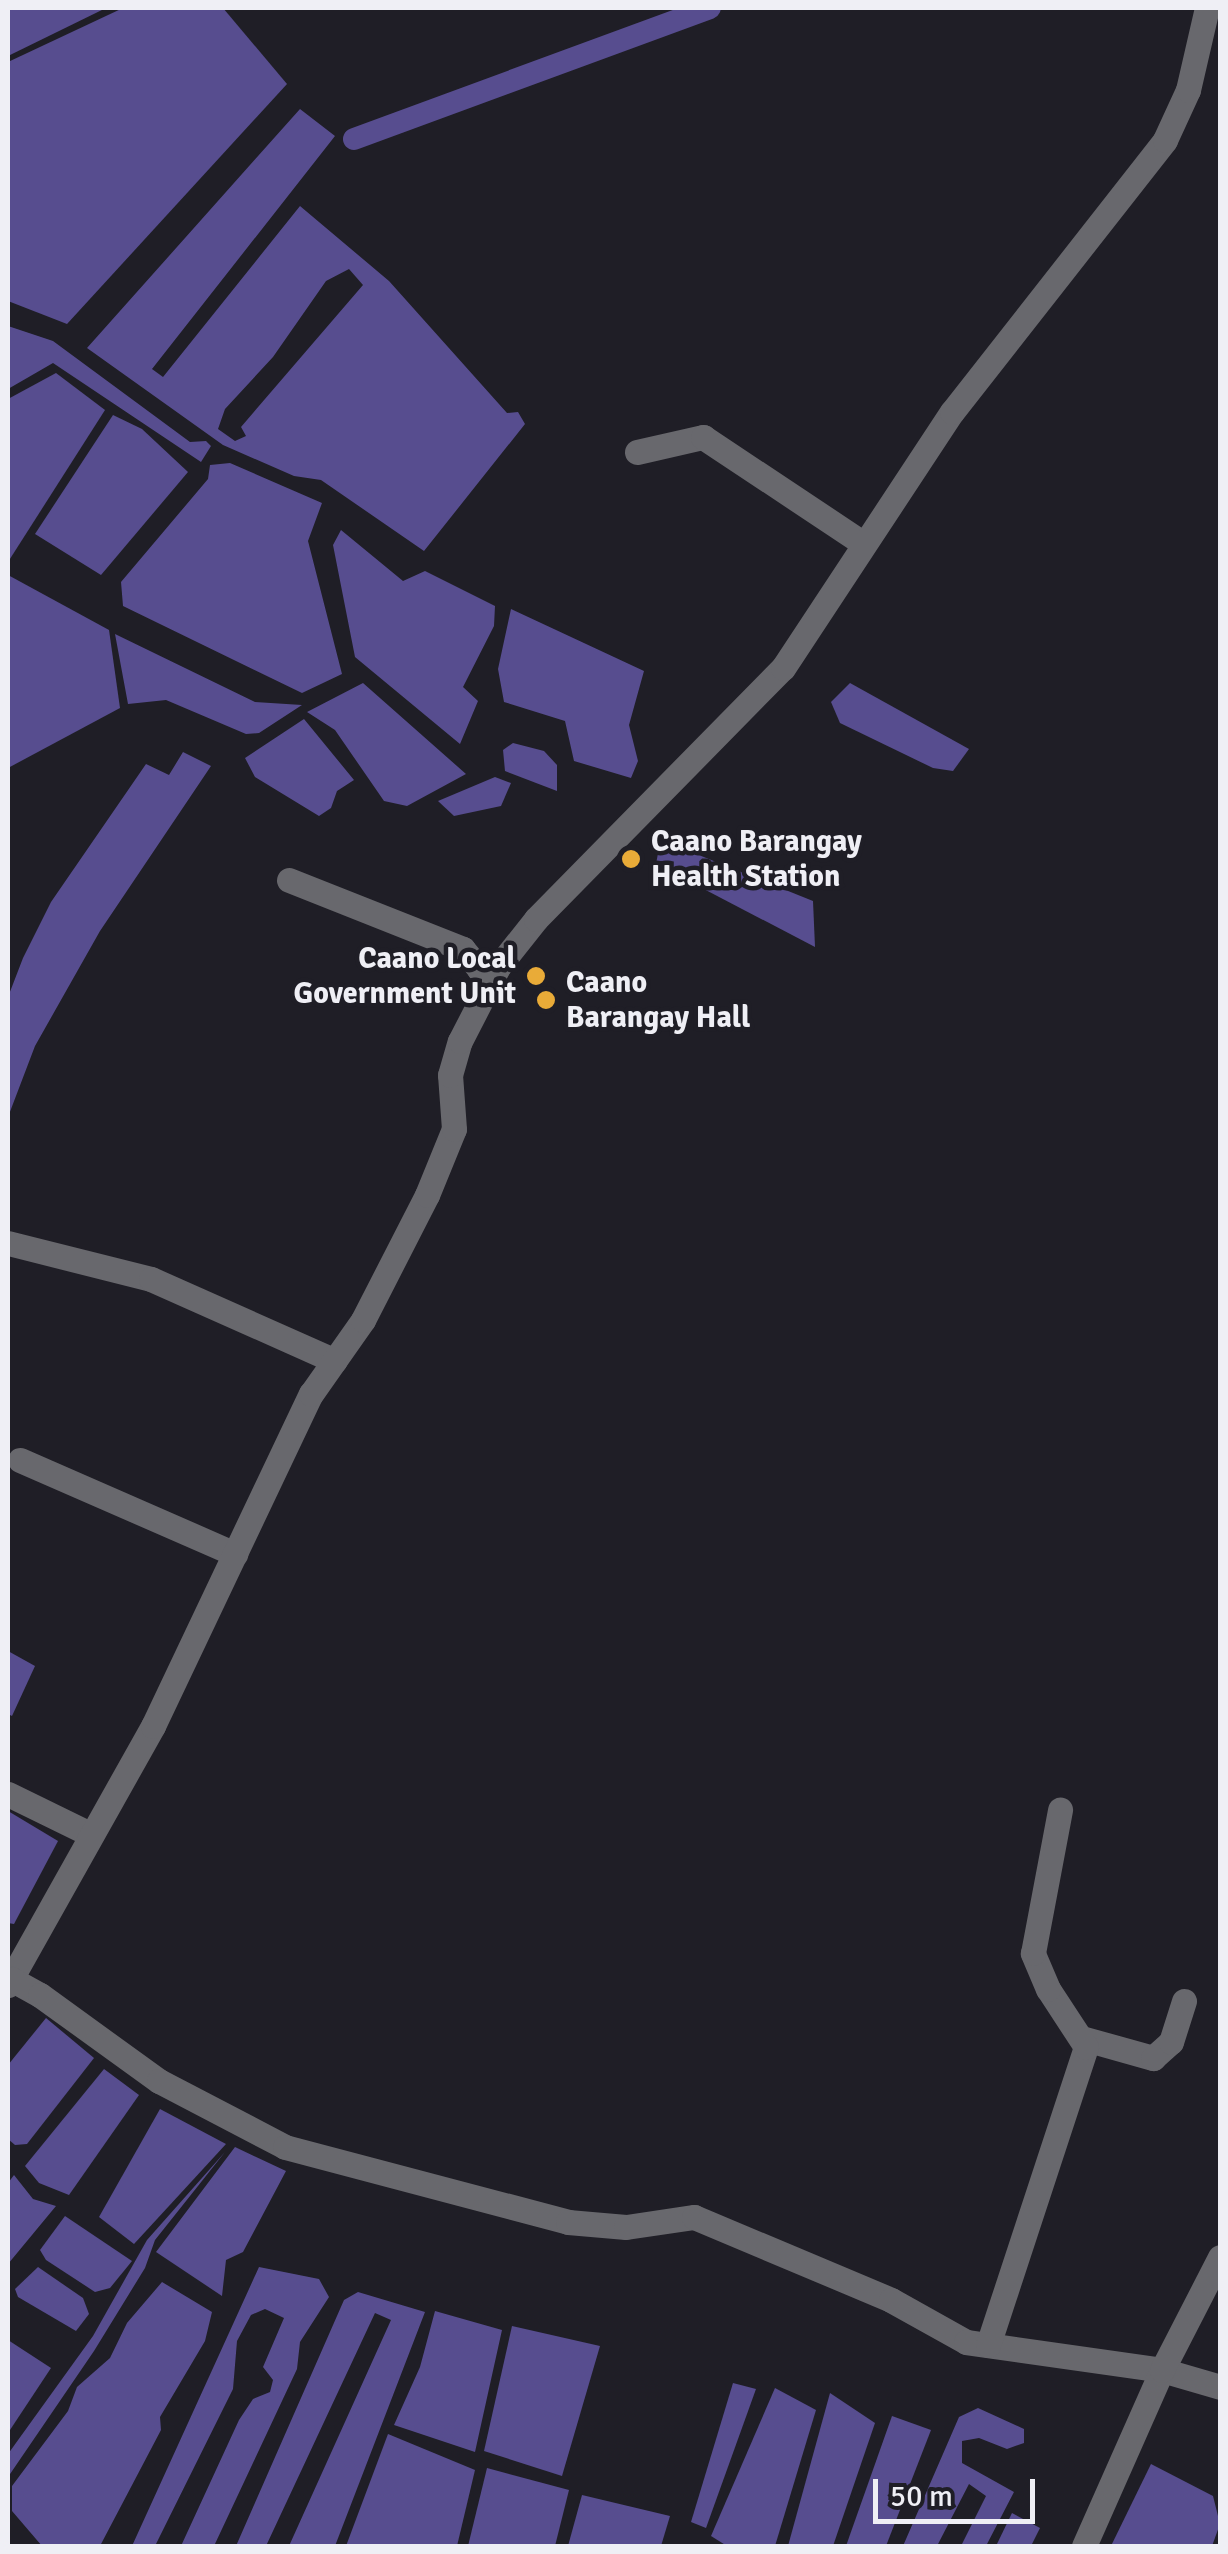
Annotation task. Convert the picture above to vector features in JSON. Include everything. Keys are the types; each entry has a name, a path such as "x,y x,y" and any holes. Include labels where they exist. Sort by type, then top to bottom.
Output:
{"street":[{"path":"1220,14 1207,8 1188,90 1165,140 952,412 783,668 536,919 498,967 460,1040 450,1075 454,1129 427,1195 335,1360 311,1394 153,1726 9,1982 159,2080 286,2147 568,2222 626,2226 694,2217 891,2300 966,2342 1162,2370 1220,2386"},
{"path":"637,452 703,437 864,544"},
{"path":"289,880 464,949 479,968 498,967"},
{"path":"8,1243 151,1279 335,1360"},
{"path":"20,1460 235,1554"},
{"path":"8,1794 90,1834"},
{"path":"1060,1810 1033,1952 1048,1989 1086,2038 1152,2058 1171,2042 1184,2001"},
{"path":"988,2345 1086,2038"},
{"path":"1084,2546 1162,2370 1220,2257"}],"shaded area":[{"path":"8,8 106,8 8,56"},
{"path":"123,8 223,8 287,84 67,324 8,301 8,62"},
{"path":"300,109 335,136 152,369 163,377 300,206 389,281 507,413 518,412 525,424 424,551 321,480 294,476 223,445 87,348","holes":["349,269 363,285 241,427 246,436 235,441 218,429 225,409 273,357 326,281"]},
{"path":"8,326 53,341 190,442 206,441 211,446 201,462 53,363 8,389"},
{"path":"56,373 105,410 8,562 8,399"},
{"path":"113,415 142,429 188,472 101,575 35,534"},
{"path":"230,463 322,503 308,541 342,674 302,693 123,606 121,582 208,479 210,465"},
{"path":"341,530 403,581 425,571 495,606 494,626 463,687 478,701 460,744 355,657 333,545"},
{"path":"8,575 109,630 120,708 8,768"},
{"path":"511,609 644,671 629,725 638,761 631,778 574,761 565,721 504,702 498,669"},
{"path":"115,634 255,702 302,705 259,733 246,734 166,700 128,704"},
{"path":"363,683 466,774 407,806 384,801 335,730 307,712"},
{"path":"850,683 969,749 953,771 933,768 840,723 831,702"},
{"path":"304,719 354,780 337,791 331,808 319,816 255,777 245,758"},
{"path":"513,743 544,751 557,765 557,791 505,771 503,750"},
{"path":"183,752 211,766 100,931 35,1046 8,1117 8,997 23,958 51,902 146,764 169,775"},
{"path":"495,777 511,783 501,806 454,816 438,801"},
{"path":"679,847 813,901 815,947 656,864 659,848"},
{"path":"8,1651 35,1666 12,1716 8,1714"},
{"path":"8,1811 58,1841 14,1924 8,1923"},
{"path":"46,2018 94,2058 27,2144 15,2145 8,2139 8,2065"},
{"path":"104,2069 139,2095 69,2195 39,2183 25,2166"},
{"path":"160,2109 226,2144 134,2244 99,2217"},
{"path":"235,2147 286,2171 243,2252 226,2260 222,2296 156,2252"},
{"path":"225,2152 155,2240 145,2268 94,2351 8,2477 8,2454 93,2336 147,2240"},
{"path":"14,2175 33,2199 56,2206 8,2264 8,2183"},
{"path":"65,2216 132,2261 110,2288 95,2292 46,2260 40,2250"},
{"path":"38,2267 83,2298 89,2314 76,2331 18,2297 15,2289"},
{"path":"259,2267 319,2279 329,2297 300,2342 297,2369 214,2546 181,2546 239,2420 253,2399 270,2392 273,2380 263,2367 284,2318 265,2309 251,2315 237,2341 233,2389 155,2546 132,2546"},
{"path":"162,2282 212,2312 205,2341 160,2417 161,2430 100,2546 42,2546 12,2511 12,2486 68,2411 77,2387 110,2358 127,2323"},
{"path":"358,2292 425,2312 335,2546 289,2546 391,2320 375,2313 266,2546 236,2546 344,2300"},
{"path":"435,2311 502,2330 475,2452 394,2425 420,2367"},
{"path":"512,2326 600,2346 562,2476 484,2451"},
{"path":"8,2340 51,2368 8,2433"},
{"path":"733,2383 756,2389 706,2528 691,2522"},
{"path":"775,2388 816,2410 775,2546 727,2546 711,2536"},
{"path":"830,2393 875,2423 833,2546 788,2546"},
{"path":"978,2408 1024,2429 1024,2443 1007,2449 979,2438 962,2441 962,2463 1014,2492 986,2546 961,2546 986,2496 969,2484 937,2546 903,2546 959,2417"},
{"path":"892,2416 931,2430 886,2546 846,2546"},
{"path":"388,2434 475,2470 457,2546 346,2546"},
{"path":"1151,2464 1213,2496 1220,2524 1212,2546 1111,2546"},
{"path":"487,2468 569,2490 555,2546 468,2546"},
{"path":"582,2495 670,2516 661,2546 568,2546"},
{"path":"1012,2513 1040,2528 1031,2546 996,2546"}],"waterway":[{"path":"354,139 710,8"}],"place":[{"name":"Caano Barangay Health Station","path":"631,859"},
{"name":"Caano Local Government Unit","path":"536,976"},
{"name":"Caano Barangay Hall","path":"546,1000"}]}
